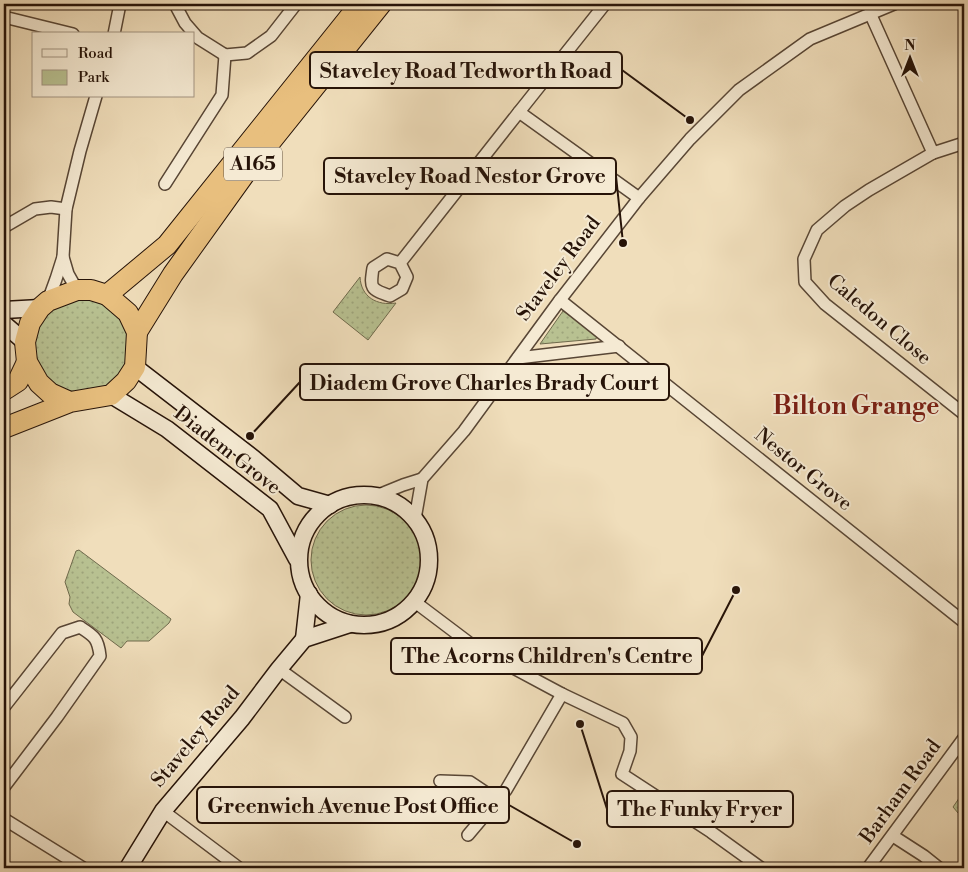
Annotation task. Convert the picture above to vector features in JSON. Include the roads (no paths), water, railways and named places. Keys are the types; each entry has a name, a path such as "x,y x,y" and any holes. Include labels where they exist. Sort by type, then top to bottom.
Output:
{"highway":[{"name":"A165","path":"107,296 168,245 360,4"},
{"name":"A165","path":"135,367 137,332 173,274 244,175 381,4"},
{"path":"70,402 50,393 39,383 27,362 25,342 30,323 44,305 77,290 91,290 107,296 128,313 137,332"},
{"path":"4,390 18,381 27,362"},
{"path":"4,428 70,402 111,395 126,382 135,367"}],"street":[{"path":"114,32 120,4"},
{"path":"177,4 177,8 185,23 193,32"},
{"path":"195,35 225,55 247,53 271,36 296,4"},
{"path":"400,263 605,4"},
{"name":"Staveley Road","path":"422,479 464,431 560,300 640,198 690,139 739,90 810,40 894,4"},
{"path":"870,13 933,153"},
{"path":"4,17 65,32"},
{"path":"165,184 222,95 225,55"},
{"path":"4,310 44,305 56,280 63,257 66,209 95,98"},
{"path":"519,112 640,198"},
{"name":"Caledon Close","path":"964,142 933,153 845,206 817,230 804,259 805,282 825,304 964,414"},
{"path":"4,227 34,209 51,207 66,209"},
{"path":"63,257 68,274 77,290"},
{"name":"Nestor Grove","path":"560,300 964,622"},
{"path":"4,324 25,342"},
{"path":"518,358 619,346"},
{"name":"Diadem Grove","path":"135,367 298,496 330,505"},
{"name":"Diadem Grove","path":"111,395 167,429 270,509 297,559"},
{"path":"376,496 422,479 415,518"},
{"path":"308,594 304,638 350,624 386,622 402,614 415,602 428,575 428,545 415,518 398,504 376,496 352,496 330,505 310,525 297,559 308,594 326,613 350,624"},
{"path":"415,602 476,648 562,694 623,723 631,737 630,751 622,774 712,832 761,868"},
{"path":"4,707 62,633 80,627 94,636 99,645 100,656 4,787"},
{"name":"Staveley Road","path":"128,868 163,811 242,718 304,638"},
{"path":"279,669 345,717"},
{"path":"468,835 506,790 562,694"},
{"name":"Barham Road","path":"868,868 964,738"},
{"path":"440,781 470,782 497,800"},
{"path":"163,811 239,868"},
{"path":"4,819 84,868"},
{"path":"893,836 939,868"}],"place":[{"name":"Staveley Road Tedworth Road","path":"690,120"},
{"name":"Staveley Road Nestor Grove","path":"623,243"},
{"name":"Diadem Grove Charles Brady Court","path":"250,436"},
{"name":"The Acorns Children's Centre","path":"736,590"},
{"name":"The Funky Fryer","path":"580,724"},
{"name":"Greenwich Avenue Post Office","path":"577,844"}],"district":[{"name":"Bilton Grange","path":"856,406"}]}
